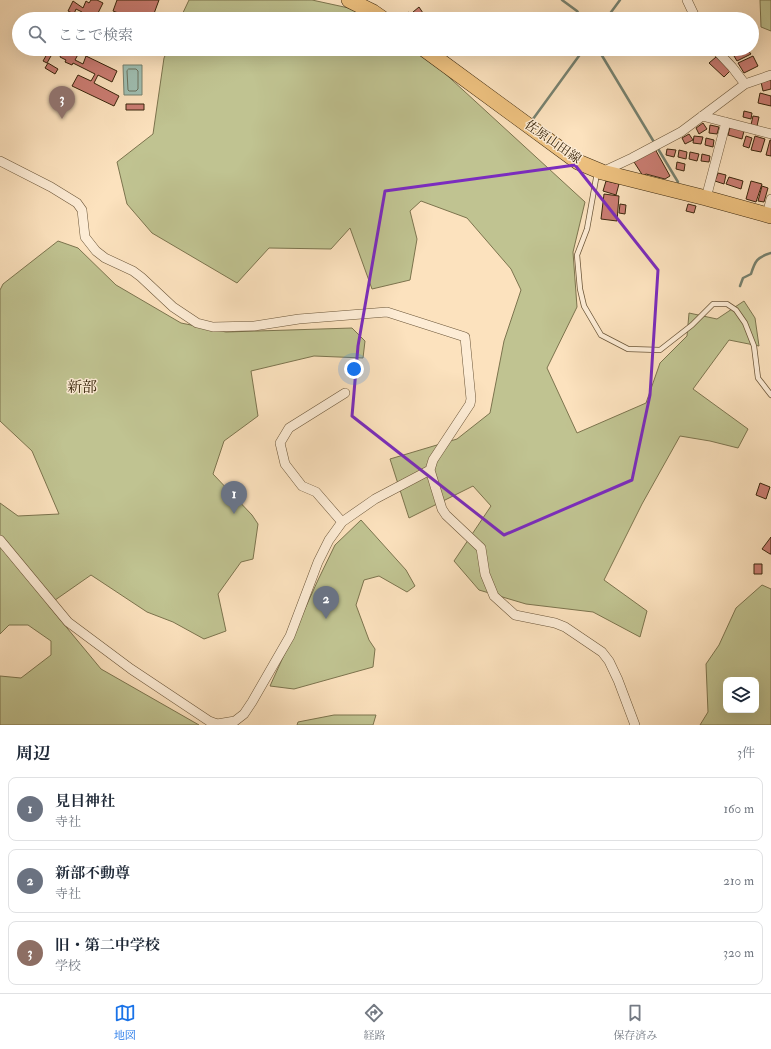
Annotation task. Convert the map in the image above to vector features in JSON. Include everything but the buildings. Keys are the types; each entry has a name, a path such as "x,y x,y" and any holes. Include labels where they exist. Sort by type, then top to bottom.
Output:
{"main road":[{"path":"349,0 373,12"},
{"name":"佐原山田線","path":"434,56 578,162 600,171 769,215"}],"street":[{"path":"687,0 693,12"},
{"path":"721,56 745,84"},
{"path":"600,171 632,158 681,132 745,84 771,75"},
{"path":"702,116 771,134"},
{"path":"706,198 726,122"},
{"path":"0,161 51,187 77,203 82,210 85,237 96,251 105,258 134,271 174,307 197,323 213,327 254,326 299,319 387,312 465,337 471,399 470,404 433,460 430,470 442,509 482,548 485,574 494,596 515,615 554,623 565,627 602,652 609,661 618,680 635,725"},
{"path":"769,215 771,199"},
{"path":"342,522 316,492 302,486 285,464 280,443 289,428 346,394"},
{"path":"0,540 68,622 131,669 209,721 217,724 224,724 235,721 244,714 252,702 290,636 318,562 329,540 342,522 374,499 430,470"}],"lane":[{"path":"600,171 587,229 577,255 580,289 584,306 601,335 628,349 660,350 692,325 714,304 726,304 736,310 745,323 754,346 758,378 771,395"}],"highlighted area":[{"path":"575,165 658,270 650,395 632,480 504,535 352,416 358,346 385,191"}],"green space":[{"path":"189,0 312,0 358,10 361,12 183,12"},
{"path":"760,0 771,0 771,31 761,27"},
{"path":"165,56 427,57 585,202 573,252 577,307 547,368 577,433 646,403 660,363 687,336 689,313 717,319 744,301 755,318 759,346 729,340 693,389 748,429 738,448 680,436 642,504 604,580 647,611 640,637 593,612 526,604 479,590 454,561 491,506 473,486 409,518 390,459 457,439 490,413 504,341 521,290 511,269 467,218 421,201 410,211 417,239 410,280 372,289 350,228 331,249 269,248 237,283 152,233 127,204 117,162 153,134"},
{"path":"58,241 78,248 116,285 181,323 226,332 352,328 365,341 363,358 314,356 251,371 258,416 224,441 213,474 252,515 258,524 253,559 241,562 218,594 226,631 204,639 173,622 147,612 91,575 48,605 101,669 199,725 0,725 0,676 21,678 51,655 51,641 28,625 9,625 0,634 0,503 18,516 59,514 32,451 0,421 0,290 3,284"},
{"path":"361,520 406,570 415,586 407,592 379,576 364,580 356,605 369,640 375,649 373,667 294,689 270,686 335,545"},
{"path":"762,585 771,589 771,725 700,725 708,712 706,664 719,645 736,608"},
{"path":"334,715 376,715 373,725 297,725 298,722"}],"water":[{"path":"123,65 142,65 142,95 124,95"}],"waterway":[{"path":"562,0 578,12"},
{"path":"611,12 620,0"},
{"path":"533,119 579,56"},
{"path":"602,56 678,182"},
{"path":"740,286 743,278 751,274 757,260 771,253"}],"place":[{"name":"旧・第二中学校","path":"62,119"},
{"name":"見目神社","path":"234,514"},
{"name":"新部不動尊","path":"326,619"}],"district":[{"name":"新部","path":"82,387"}]}
